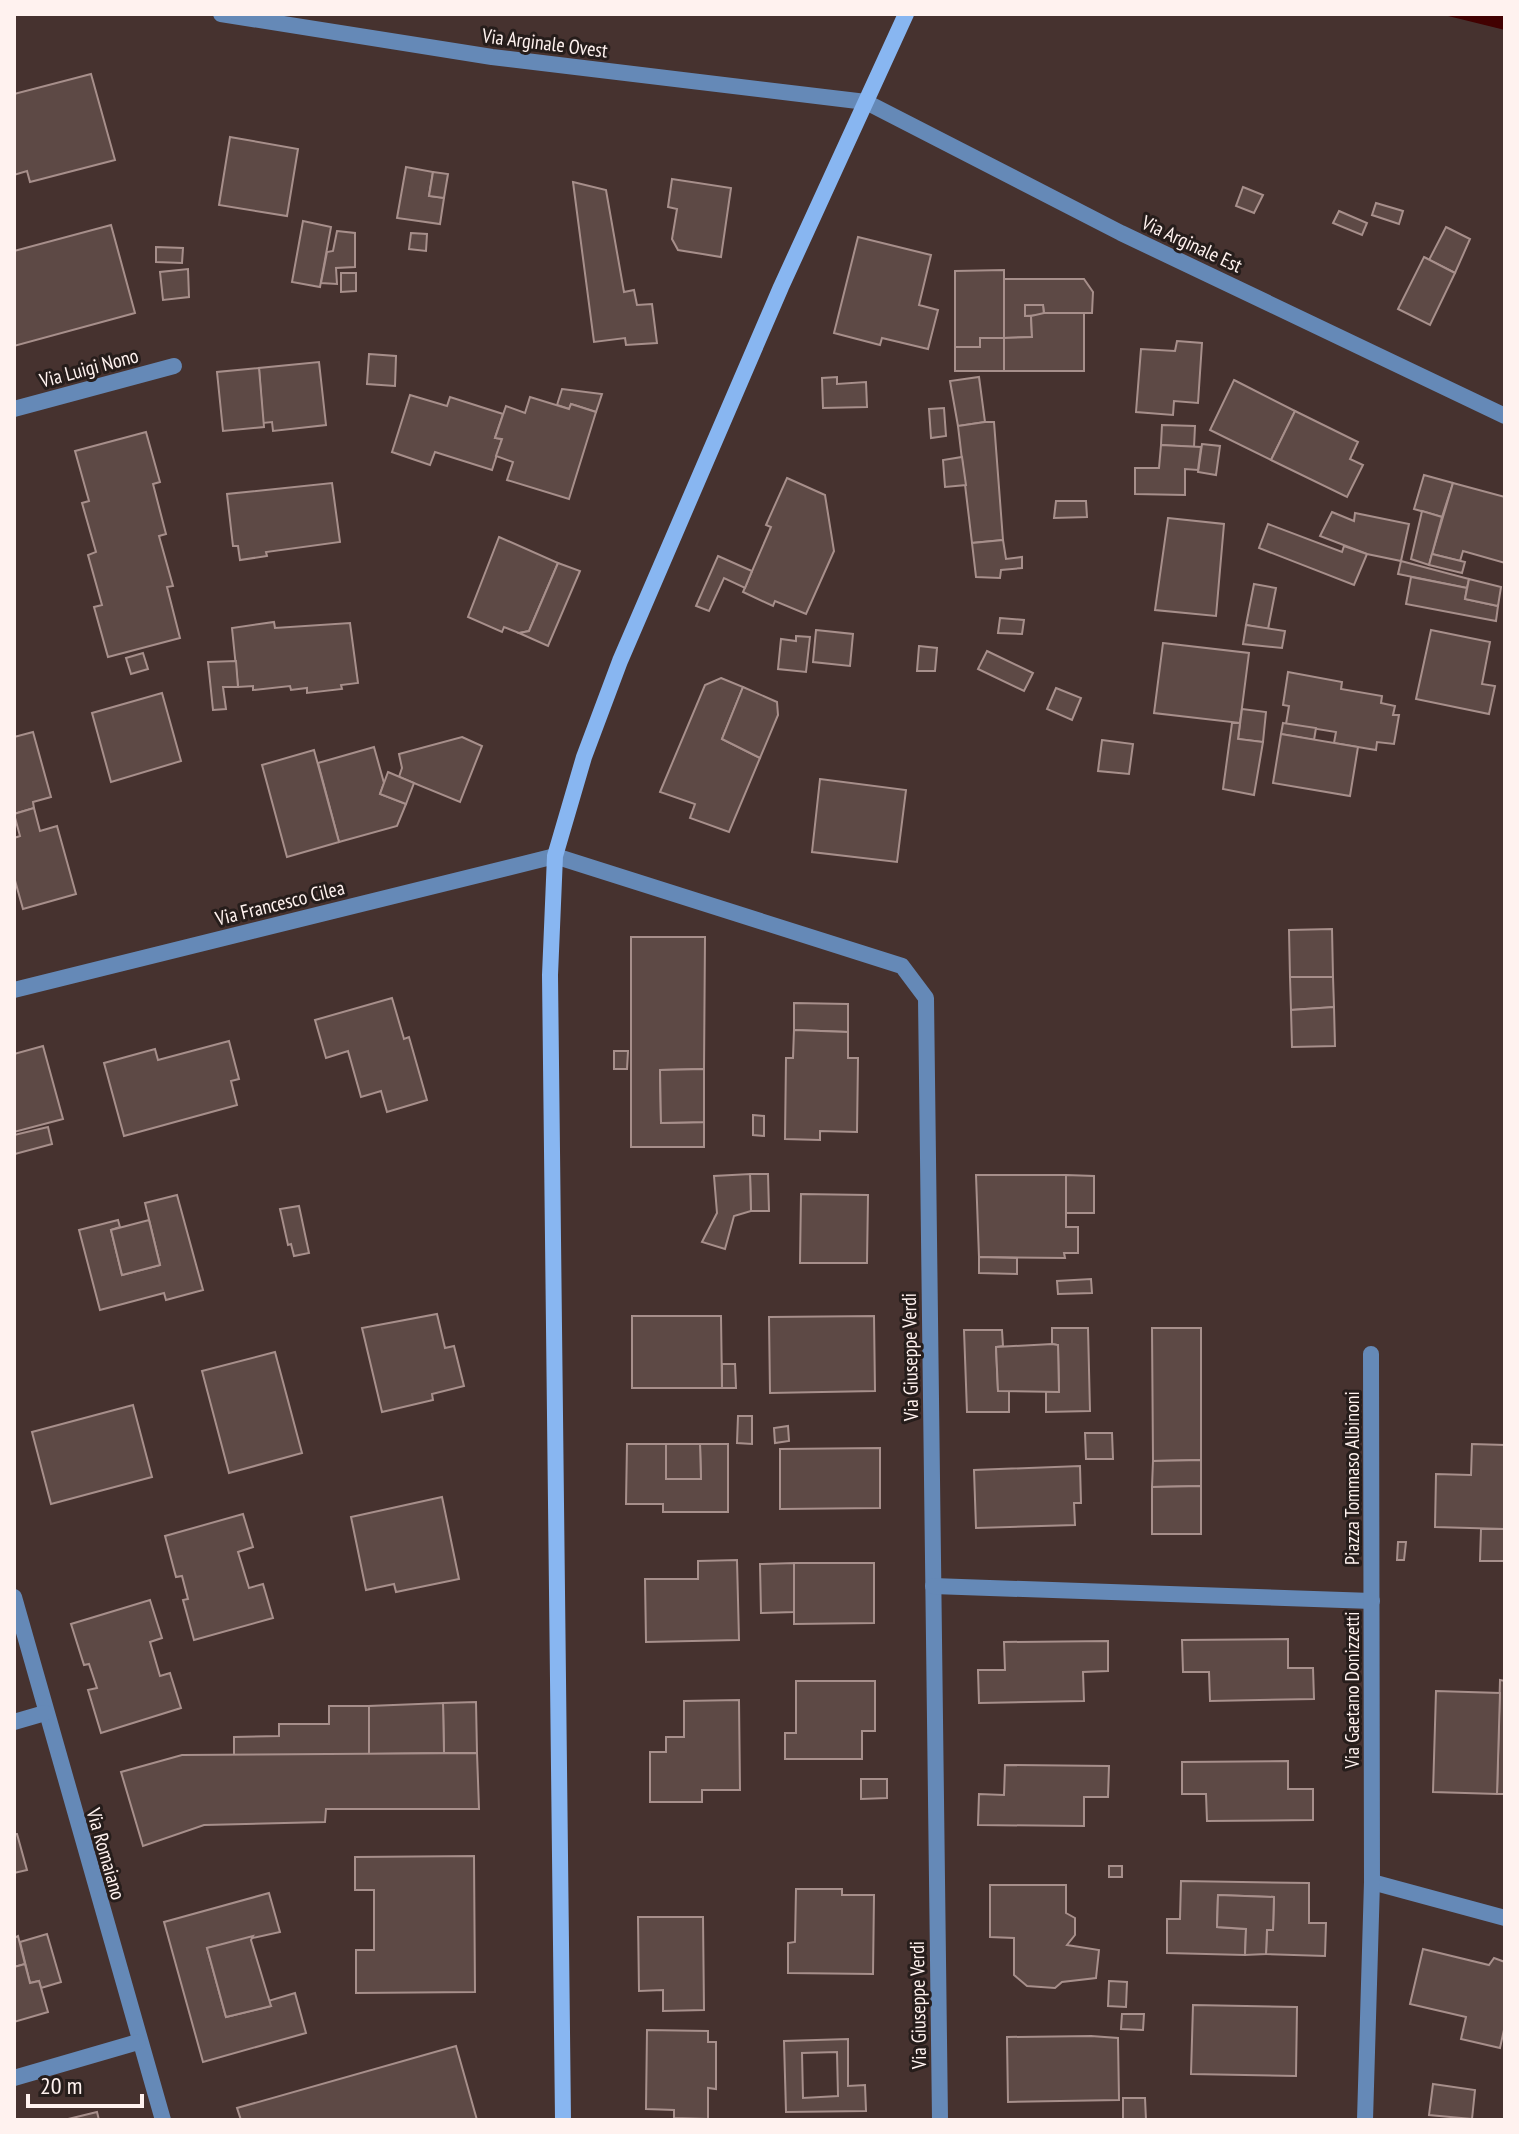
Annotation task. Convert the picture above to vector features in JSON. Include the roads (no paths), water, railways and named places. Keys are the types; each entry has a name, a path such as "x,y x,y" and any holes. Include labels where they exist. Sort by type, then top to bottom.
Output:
{"main road":[{"path":"563,2120 550,975 555,856 584,757 620,661 781,287 903,20"}],"street":[{"name":"Via Arginale Ovest","path":"221,14 492,57 866,102"},
{"name":"Via Arginale Est","path":"866,102 1121,233 1505,416"},
{"name":"Via Luigi Nono","path":"14,409 174,366"},
{"name":"Via Francesco Cilea","path":"14,990 555,856"},
{"name":"Via Giuseppe Verdi","path":"555,856 902,966 926,998 940,2120"},
{"name":"Piazza Tommaso Albinoni","path":"1371,1354 1372,1601"},
{"name":"Via Gaetano Donizzetti","path":"933,1586 1372,1601 1372,1882 1365,2120"},
{"name":"Via Romaiano","path":"14,1597 138,2042 163,2120"},
{"path":"14,1722 45,1713"},
{"path":"1372,1882 1505,1918"},
{"path":"14,2078 138,2042"}]}
